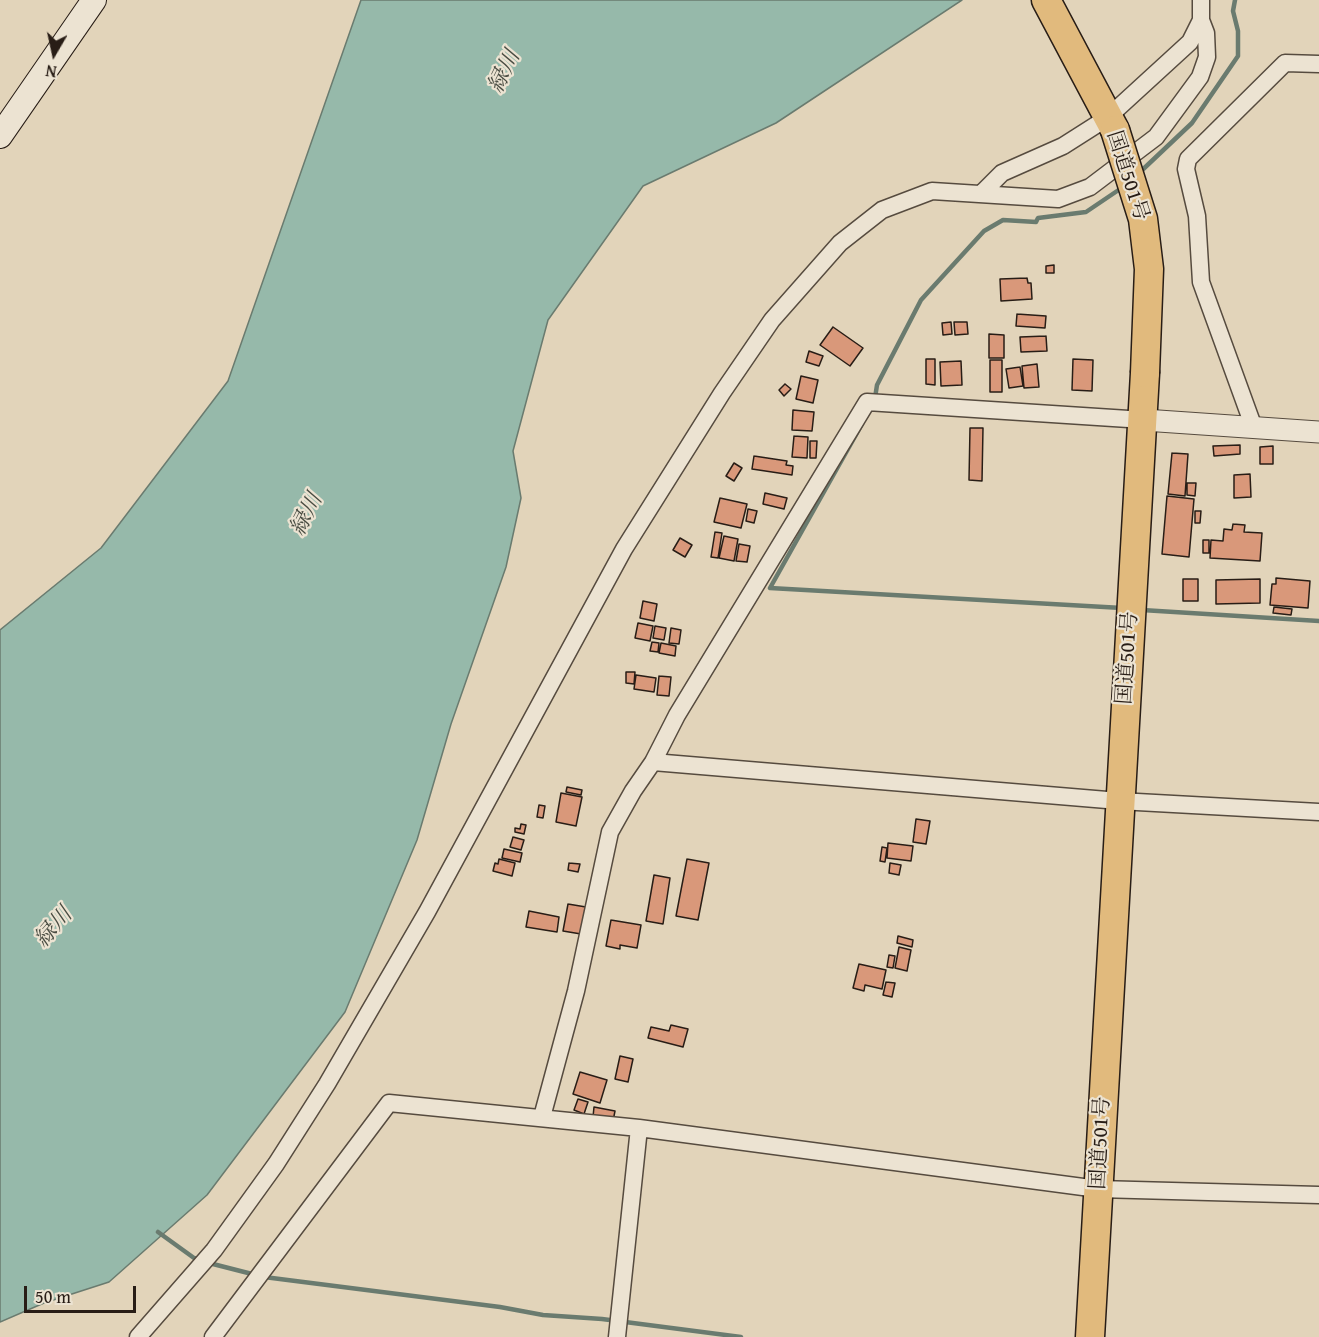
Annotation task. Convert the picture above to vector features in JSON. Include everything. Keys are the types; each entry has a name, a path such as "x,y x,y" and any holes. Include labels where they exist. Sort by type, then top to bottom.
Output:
{"highway":[{"name":"国道501号","path":"1046,0 1106,116 1143,219 1149,269 1143,420 1119,801 1090,1337"}],"main road":[{"path":"0,136 94,0"}],"street":[{"path":"138,1337 214,1250 276,1164 327,1084 427,912 624,549 722,393 772,321 840,243 882,210 932,191 1058,199 1090,187 1156,137 1200,76 1207,57 1206,33 1201,20 1201,0"},
{"path":"981,194 1002,173 1063,146 1106,116 1190,42 1201,20"},
{"path":"1254,428 1201,282 1197,216 1186,169 1188,159 1285,63 1319,64"},
{"path":"542,1117 576,991 610,832 653,762 677,715 867,402 1319,432"},
{"path":"653,762 1119,801 1319,812"},
{"path":"213,1337 389,1103 639,1128 1098,1189 1319,1195"},
{"path":"617,1337 639,1128"}],"water":[{"name":"緑川","path":"361,0 962,0 776,123 643,186 548,320 513,451 521,498 506,567 451,724 417,840 345,1012 207,1195 109,1282 44,1303 0,1322 0,630 101,548 228,381"}],"building":[{"path":"1054,265 1054,273 1046,273 1046,266"},
{"path":"1027,278 1028,283 1031,283 1032,299 1001,301 1000,279"},
{"path":"1017,314 1046,316 1045,328 1016,326"},
{"path":"951,322 952,334 943,335 942,323"},
{"path":"954,322 967,322 968,334 955,335"},
{"path":"833,327 863,348 850,366 820,345"},
{"path":"989,334 1004,335 1004,358 989,358"},
{"path":"1046,336 1047,351 1021,352 1020,337"},
{"path":"809,351 823,356 819,366 806,362"},
{"path":"926,359 935,359 935,385 926,384"},
{"path":"1073,359 1093,360 1092,391 1072,390"},
{"path":"990,360 1002,360 1002,392 990,392"},
{"path":"961,361 962,385 941,386 940,362"},
{"path":"1037,364 1039,387 1024,388 1022,366"},
{"path":"1020,367 1023,386 1009,388 1006,369"},
{"path":"801,376 818,380 813,403 796,399"},
{"path":"785,384 791,389 784,396 779,390"},
{"path":"793,410 814,412 812,431 792,430"},
{"path":"970,428 983,428 982,481 969,480"},
{"path":"794,436 808,437 807,458 792,457"},
{"path":"810,441 817,441 816,458 810,458"},
{"path":"1240,445 1240,454 1214,456 1213,446"},
{"path":"1273,446 1273,464 1260,464 1260,447"},
{"path":"1172,453 1188,454 1185,496 1168,494"},
{"path":"754,456 787,461 786,465 793,466 792,475 752,469"},
{"path":"734,463 742,468 734,481 726,476"},
{"path":"1250,474 1251,497 1234,498 1234,475"},
{"path":"1187,483 1196,483 1195,496 1187,495"},
{"path":"765,493 787,498 784,509 763,504"},
{"path":"1167,496 1194,499 1189,557 1162,554"},
{"path":"720,498 747,504 741,528 714,522"},
{"path":"748,509 757,511 754,523 746,521"},
{"path":"1195,511 1201,511 1200,523 1195,523"},
{"path":"1233,524 1245,525 1244,532 1262,533 1260,561 1210,558 1211,540 1223,541 1224,529 1232,530"},
{"path":"715,532 722,533 718,558 711,557"},
{"path":"724,536 738,539 734,561 719,558"},
{"path":"680,538 692,545 685,557 673,550"},
{"path":"1203,540 1209,540 1209,553 1203,553"},
{"path":"739,544 750,546 747,562 736,561"},
{"path":"1276,578 1310,581 1308,608 1270,605 1272,584 1276,584"},
{"path":"1183,579 1198,579 1198,601 1183,601"},
{"path":"1260,579 1260,603 1216,604 1216,580"},
{"path":"643,601 657,604 654,621 640,618"},
{"path":"1274,607 1292,609 1291,615 1273,613"},
{"path":"638,623 653,626 650,641 635,638"},
{"path":"655,626 666,628 664,640 653,638"},
{"path":"671,628 681,630 679,644 669,643"},
{"path":"652,642 659,643 658,652 650,651"},
{"path":"661,643 676,646 675,656 659,653"},
{"path":"626,672 635,672 634,684 626,683"},
{"path":"636,675 656,678 654,692 634,689"},
{"path":"659,676 671,677 669,696 657,695"},
{"path":"567,787 582,790 581,795 566,792"},
{"path":"561,793 582,797 576,826 556,822"},
{"path":"539,805 545,806 543,818 537,817"},
{"path":"916,819 930,821 926,844 913,842"},
{"path":"521,824 526,825 524,834 515,832 515,828 520,829"},
{"path":"513,837 524,840 521,850 510,847"},
{"path":"888,843 913,846 911,861 887,858"},
{"path":"882,847 887,848 885,862 880,861"},
{"path":"504,849 522,853 520,862 502,858"},
{"path":"499,859 515,863 512,876 493,871"},
{"path":"687,859 709,863 698,920 676,916"},
{"path":"569,863 580,864 578,872 568,870"},
{"path":"890,863 901,865 899,875 889,873"},
{"path":"654,875 670,878 663,924 646,921"},
{"path":"568,904 586,907 581,934 563,931"},
{"path":"529,911 559,917 557,932 526,927"},
{"path":"611,920 641,925 637,948 620,945 620,949 606,946"},
{"path":"898,936 913,940 912,947 897,943"},
{"path":"899,947 911,950 907,971 895,968"},
{"path":"889,955 895,956 893,968 887,967"},
{"path":"859,964 886,970 882,989 865,985 864,991 853,988"},
{"path":"886,982 895,983 892,997 883,995"},
{"path":"671,1025 688,1029 683,1047 648,1038 651,1027 669,1031"},
{"path":"620,1056 633,1059 628,1082 615,1079"},
{"path":"580,1072 607,1080 600,1103 573,1094"},
{"path":"578,1099 588,1102 584,1114 574,1110"},
{"path":"594,1107 615,1111 613,1121 593,1117"}],"waterway":[{"path":"1138,174 1192,123 1238,56 1238,31 1233,11 1235,0"},
{"path":"875,398 877,385 921,300 984,231 1003,220 1036,222 1038,218 1086,212 1123,187"},
{"path":"862,424 770,588 1122,608"},
{"path":"1142,610 1319,621"},
{"path":"158,1232 194,1258 201,1260"},
{"path":"209,1263 256,1275"},
{"path":"264,1277 500,1307 543,1315 602,1319 741,1337"}]}
